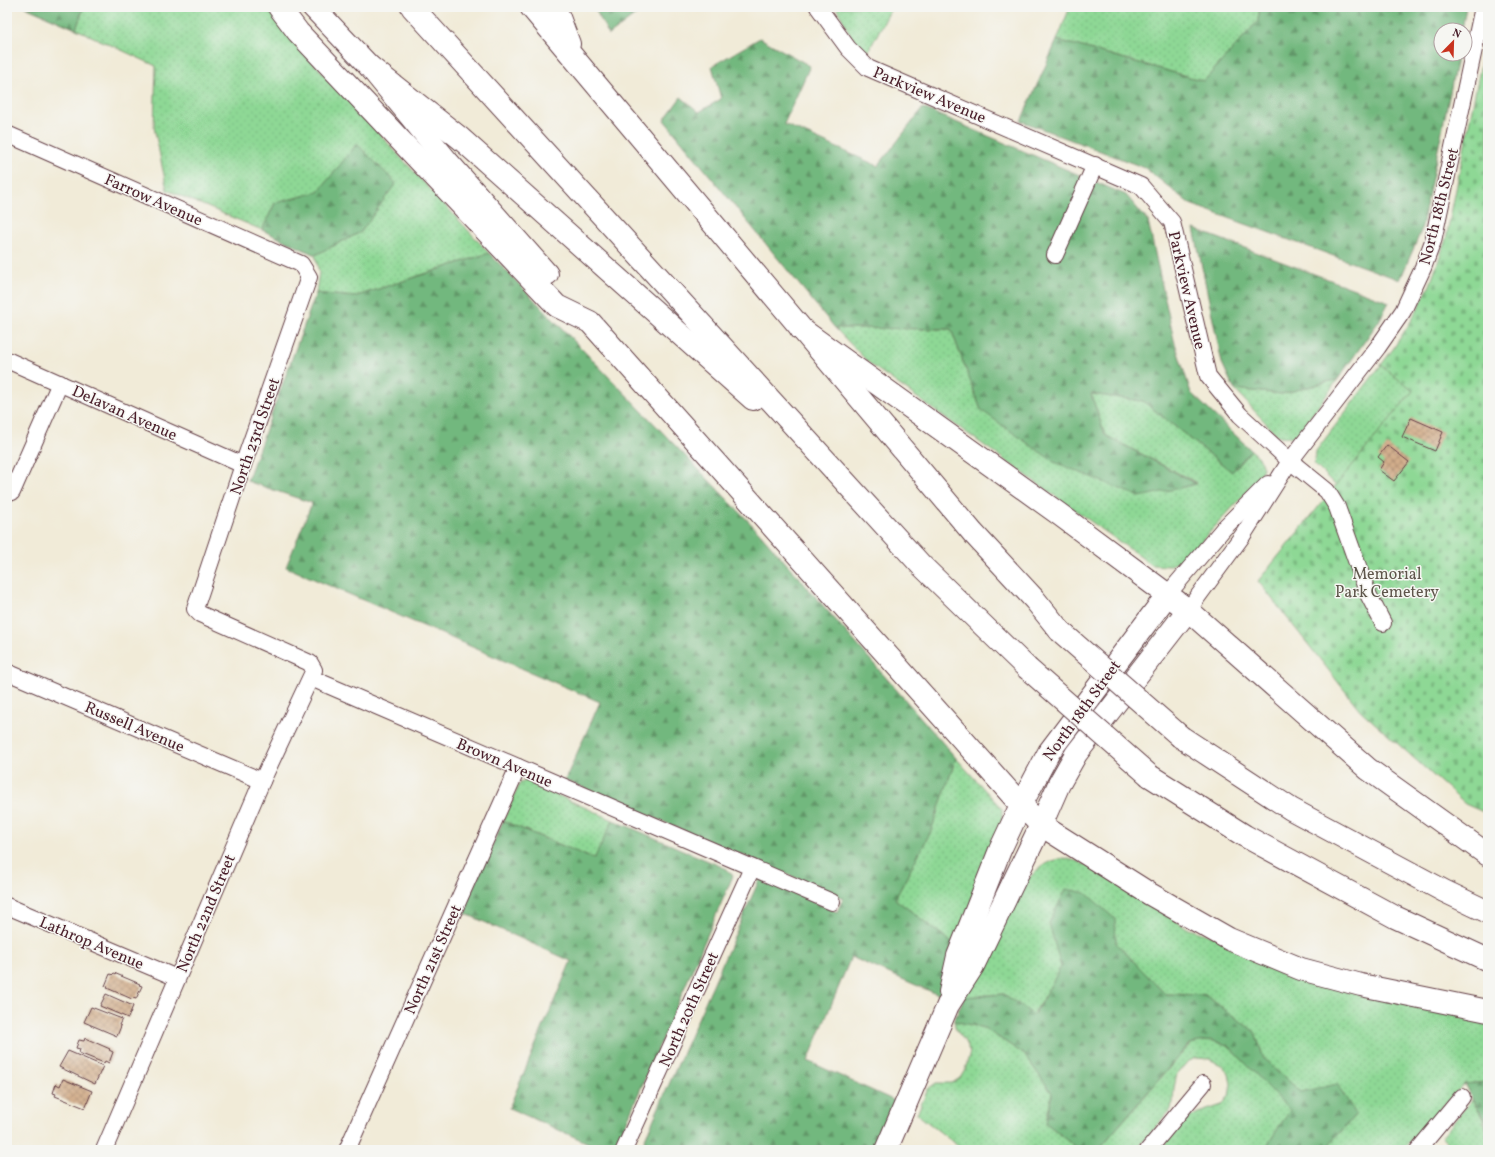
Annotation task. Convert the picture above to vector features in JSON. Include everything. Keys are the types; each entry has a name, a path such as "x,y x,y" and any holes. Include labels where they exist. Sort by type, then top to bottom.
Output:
{"main road":[{"path":"279,7 298,32 557,306 590,322"},
{"path":"314,7 370,68 447,161 590,322 1021,805 1041,825 1150,894 1229,939 1301,969 1361,985 1488,1011"},
{"path":"412,7 921,565 1027,668 1150,776 1245,836 1395,917 1488,960"},
{"path":"531,7 973,533 1035,600 1060,631 1181,737 1291,809 1444,891 1488,912"},
{"path":"555,7 575,60"},
{"path":"370,68 460,138 841,477"},
{"path":"802,329 1168,594 1368,769 1488,855"},
{"name":"North 18th Street","path":"948,1005 958,956 1000,850 1021,805 1049,752 1168,594"},
{"name":"North 18th Street","path":"886,1150 948,1005 973,966 1041,825 1059,784 1076,754 1188,610"}],"street":[{"name":"Parkview Avenue","path":"818,7 848,48 868,68 1095,164 1141,186 1172,222 1208,376 1240,415 1290,461 1327,491 1338,507 1368,594 1383,623"},
{"name":"North 18th Street","path":"1188,610 1243,535 1290,461 1378,347 1403,311 1423,268 1433,241 1483,7"},
{"name":"Farrow Avenue","path":"7,134 301,264"},
{"path":"1055,255 1095,164"},
{"name":"North 23rd Street","path":"301,264 309,277 243,465 195,609 200,614 310,663 314,670 310,678"},
{"name":"Delavan Avenue","path":"7,360 243,465"},
{"path":"12,492 60,383"},
{"name":"North 18th Street","path":"1168,594 1224,528 1290,461"},
{"name":"Russell Avenue","path":"7,672 262,781"},
{"name":"Brown Avenue","path":"310,678 832,902"},
{"name":"North 22nd Street","path":"104,1150 262,781 310,678"},
{"name":"North 21st Street","path":"347,1150 518,768"},
{"name":"North 20th Street","path":"624,1150 752,868"},
{"name":"Lathrop Avenue","path":"7,906 177,978"},
{"path":"1148,1150 1203,1084"},
{"path":"1418,1150 1462,1097"}],"green space":[{"path":"25,7 84,7 76,29"},
{"path":"84,7 266,7 289,36 489,253 354,297 316,293 319,272 315,255 361,232 395,183 357,144 318,193 275,203 262,230 167,190 154,127 156,66 76,29"},
{"path":"594,7 646,7 609,35"},
{"path":"836,7 892,7 868,52 852,38"},
{"path":"1070,7 1260,7 1258,21 1204,81 1057,40"},
{"path":"1260,7 1466,7 1463,22 1433,22 1433,62 1456,62 1421,231 1400,280 1190,204 1145,168 1021,121 1057,40 1204,81 1258,21"},
{"name":"Memorial Park Cemetery","path":"1488,29 1488,814 1465,804 1360,710 1258,581 1413,391 1381,365 1411,321 1430,285 1446,239"},
{"path":"760,38 810,66 784,124 878,166 923,108 1126,195 1148,221 1174,340 1191,393 1251,450 1232,472 1143,401 1091,394 1105,435 1197,484 1140,497 1054,462 981,410 951,329 835,328 664,120 681,97 699,112 721,99 712,66"},
{"path":"357,144 396,183 361,232 315,255 262,230 275,203 318,192"},
{"path":"1194,229 1389,302 1379,321 1338,379 1282,394 1234,389 1222,363"},
{"path":"489,253 758,531 956,758 931,831 895,899 955,945 939,995 851,957 808,1061 895,1101 873,1150 640,1150 760,878 837,912 843,898 565,780 600,702 286,567 312,503 247,481 316,293 354,297"},
{"path":"835,328 951,329 981,410 1197,483 1105,435 1091,394 1143,401 1232,472 1251,450 1259,457 1263,468 1257,481 1186,558 1169,566 1152,565 870,364"},
{"path":"1381,365 1413,391 1336,486 1314,464 1316,451"},
{"path":"1338,379 1304,426 1294,437 1278,436 1234,389 1282,394"},
{"path":"956,758 1002,809 1002,826 955,945 895,899 931,831"},
{"path":"526,781 613,820 595,859 503,821 520,783"},
{"path":"613,820 727,869 733,876 614,1150 604,1150 509,1108 571,961 462,912 503,821 594,859"},
{"path":"1063,858 1077,861 1093,868 1189,929 1488,1020 1488,1082 1464,1084 1402,1150 1325,1150 1356,1114 1301,1092 1264,1059 1255,1032 1205,995 1165,994 1116,943 1114,919 1049,923 1062,967 1033,1015 1004,994 964,997 1029,878 1044,865"},
{"path":"1066,889 1086,893 1115,919 1116,943 1165,994 1205,995 1255,1032 1264,1059 1301,1092 1337,1084 1356,1114 1325,1150 1264,1150 1290,1110 1228,1045 1209,1040 1189,1044 1098,1150 1080,1150 1046,1123 1052,1093 1024,1054 984,1028 954,1021 964,997 1004,994 1034,1015 1061,967 1049,923"},
{"path":"954,1021 984,1028 1024,1054 1052,1093 1046,1123 1080,1150 963,1150 917,1114 928,1089 936,1083 952,1083 960,1078 965,1070 970,1052 964,1040 956,1030"},
{"path":"1209,1040 1228,1045 1291,1110 1264,1150 1160,1150 1187,1119 1198,1113 1222,1105 1229,1096 1231,1084 1229,1074 1223,1066 1209,1059 1196,1058 1188,1061 1177,1074 1173,1103 1168,1113 1136,1150 1098,1150 1190,1044"},
{"path":"1488,1082 1488,1133 1486,1123 1464,1084"},
{"path":"1472,1099 1480,1113 1486,1129 1488,1150 1456,1150 1442,1137"}],"building":[{"path":"1411,418 1443,432 1435,451 1402,437"},
{"path":"1387,445 1409,462 1394,481 1379,470 1384,462 1378,457"},
{"path":"114,973 142,986 136,999 132,999 105,986 110,974 112,975"},
{"path":"106,994 133,1006 128,1018 100,1006"},
{"path":"91,1007 122,1019 117,1036 84,1022"},
{"path":"85,1038 110,1049 109,1050 113,1052 109,1063 105,1061 104,1063 79,1053 80,1049 76,1048 79,1040 84,1041"},
{"path":"68,1051 103,1066 95,1084 59,1067"},
{"path":"63,1079 92,1091 85,1108 55,1096 56,1094 53,1093 56,1084 60,1086"}]}
